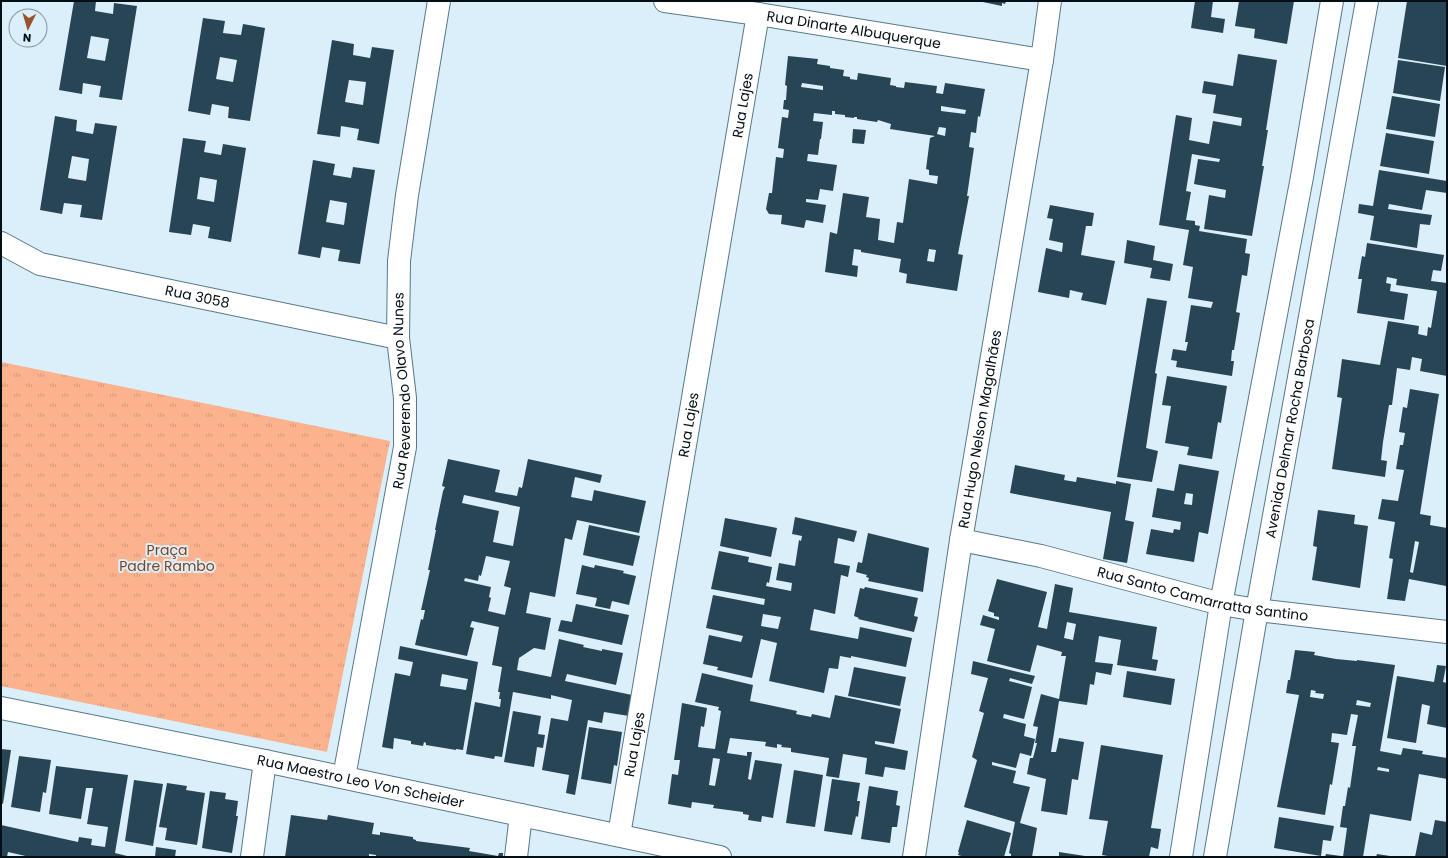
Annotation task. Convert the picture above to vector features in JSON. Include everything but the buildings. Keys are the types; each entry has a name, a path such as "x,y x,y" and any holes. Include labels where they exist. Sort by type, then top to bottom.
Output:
{"street":[{"name":"Rua Reverendo Olavo Nunes","path":"344,777 405,447 405,398 398,338 399,261 407,195 439,1"},
{"name":"Rua Dinarte Albuquerque","path":"665,1 715,4 758,14 1042,60"},
{"name":"Rua Hugo Nelson Magalhães","path":"914,857 961,540 1042,60 1050,1"},
{"path":"1181,857 1221,604 1302,177 1332,1"},
{"name":"Avenida Delmar Rocha Barbosa","path":"1215,857 1257,610 1367,1"},
{"name":"Rua Lajes","path":"619,835 758,14"},
{"name":"Rua 3058","path":"1,243 40,264 398,338"},
{"name":"Rua Santo Camarratta Santino","path":"961,540 1041,556 1221,604 1257,610 1447,632"},
{"name":"Rua Maestro Leo Von Scheider","path":"1,708 344,777 720,857"},
{"path":"252,857 265,761"},
{"path":"516,857 521,815"}],"green space":[{"name":"Praça Padre Rambo","path":"1,362 390,441 327,752 1,686"}]}
